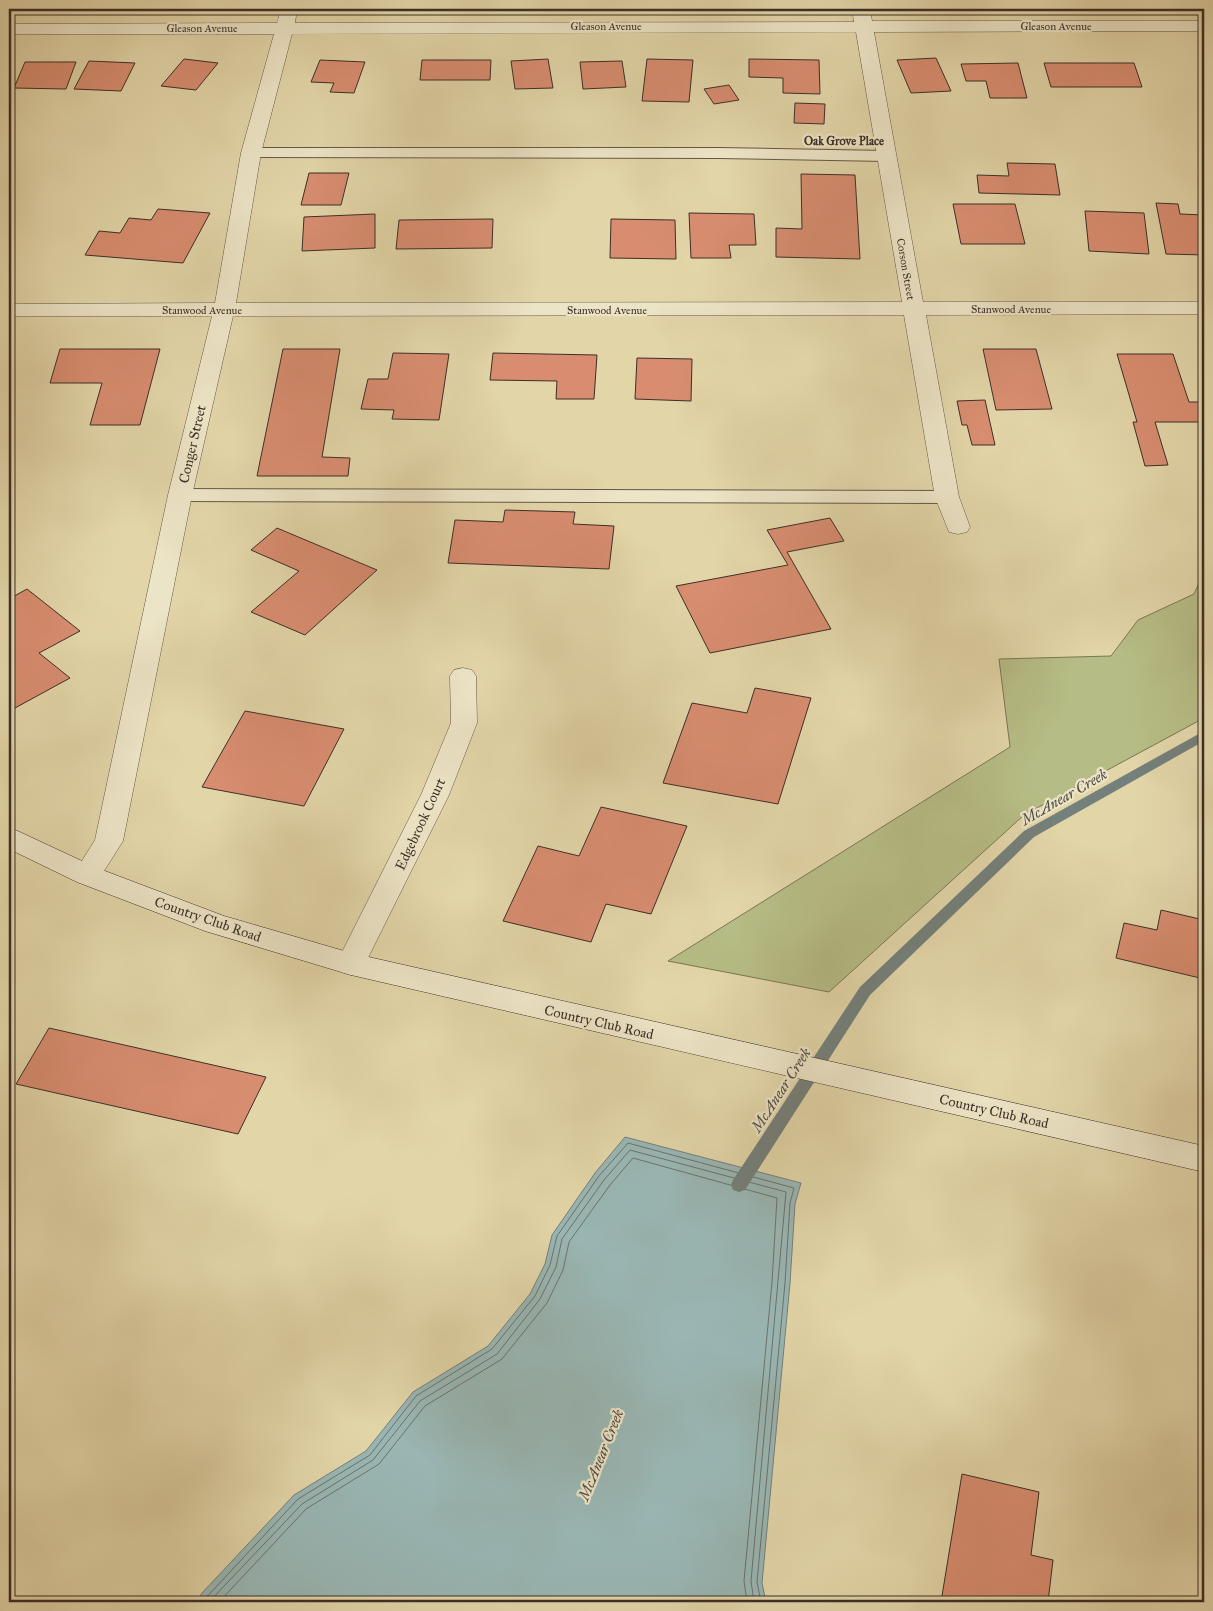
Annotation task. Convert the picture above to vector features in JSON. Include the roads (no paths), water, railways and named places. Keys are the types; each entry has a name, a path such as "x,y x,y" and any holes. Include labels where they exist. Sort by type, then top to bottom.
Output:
{"street":[{"name":"Gleason Avenue","path":"9,29 287,18 863,17 1204,26"},
{"name":"Corson Street","path":"863,17 947,497 958,528"},
{"name":"Conger Street","path":"87,875 108,841 180,494 224,310 251,153 287,18"},
{"name":"Stanwood Avenue","path":"9,310 914,310 1204,308"},
{"name":"Edgebrook Court","path":"352,964 435,795 464,723 463,676"},
{"name":"Country Club Road","path":"9,837 87,875 215,924 352,964 1204,1160"}],"lane":[{"path":"251,153 719,153 886,156"},
{"path":"180,494 947,497"}],"water":[{"path":"625,1137 801,1183 795,1204 790,1283 762,1583 766,1602 196,1602 202,1593 294,1495 366,1451 413,1392 488,1346 530,1294 545,1264 552,1235 595,1173"}],"waterway":[{"name":"McAnear Creek","path":"739,1185 865,991 1029,834 1204,735"}],"district":[{"name":"Oak Grove Place","path":"844,141"}]}
